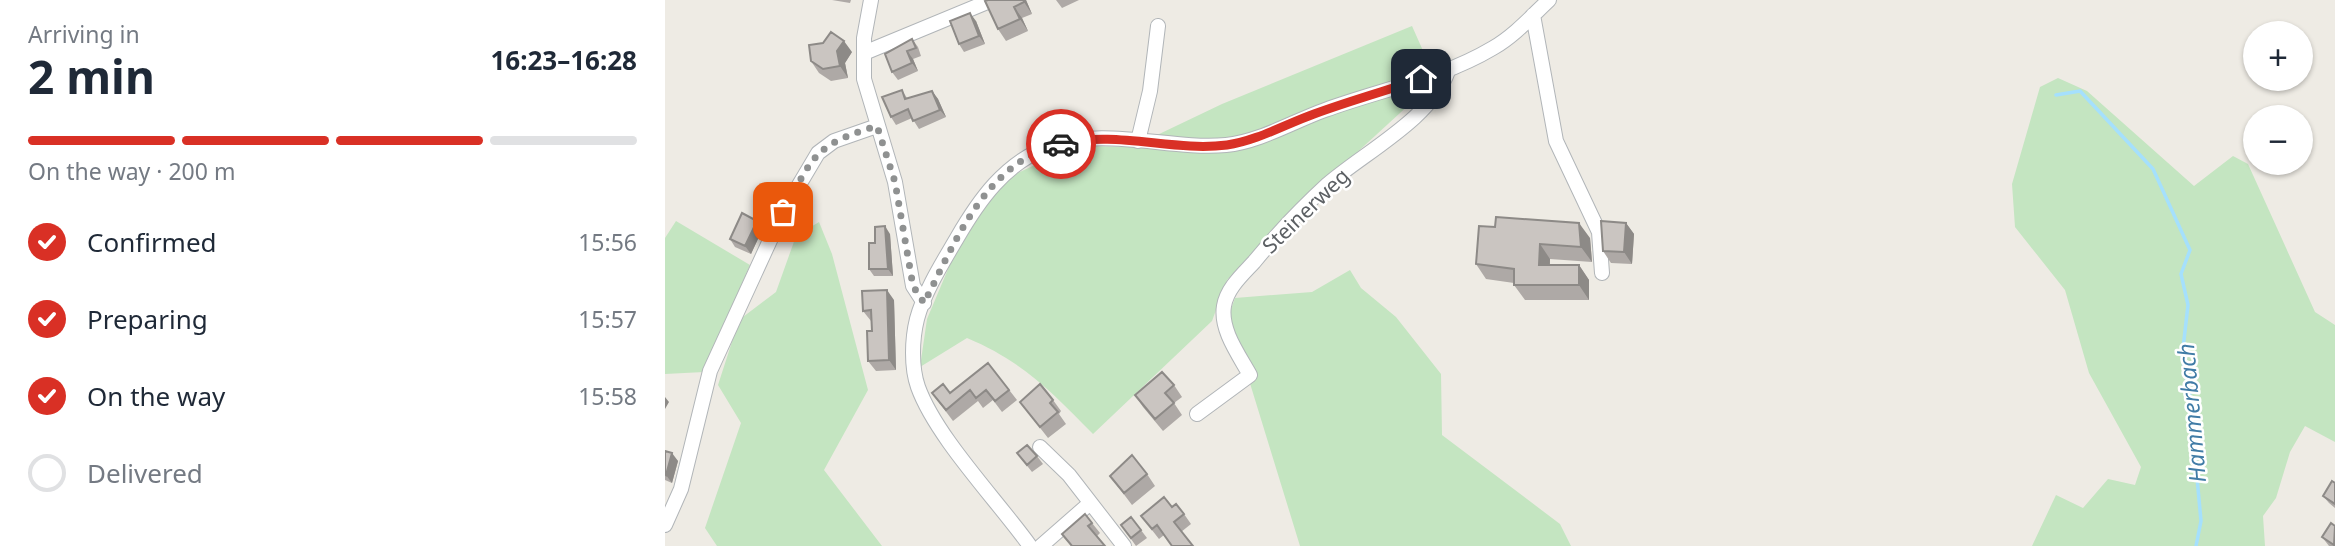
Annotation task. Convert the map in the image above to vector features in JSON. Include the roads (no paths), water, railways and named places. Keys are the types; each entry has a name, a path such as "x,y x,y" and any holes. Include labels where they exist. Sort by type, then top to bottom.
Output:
{"street":[{"path":"871,0 864,53 864,79 895,182 913,286 924,303"},
{"path":"864,53 992,0"},
{"path":"1030,546 944,432 918,386 914,337 924,303 989,189 1018,163 1049,147 1070,142 1138,141 1180,147 1229,145 1348,101 1448,71 1496,46 1549,0"},
{"path":"1533,15 1556,141 1599,232 1602,273"},
{"path":"1138,141 1150,91 1159,26"},
{"name":"Steinerweg","path":"1198,414 1250,375 1224,324 1224,305 1232,287 1277,234 1329,183 1424,107 1444,82 1448,71"},
{"path":"665,525 681,489 710,371 783,212 818,153 834,141 877,126"},
{"path":"1039,447 1069,475 1124,546"},
{"path":"1041,546 1089,504"}],"waterway":[{"name":"Hammerbach","path":"2056,95 2080,91 2153,169 2190,250 2181,274 2188,305 2182,357 2197,430 2194,445 2201,521 2196,546"}]}
